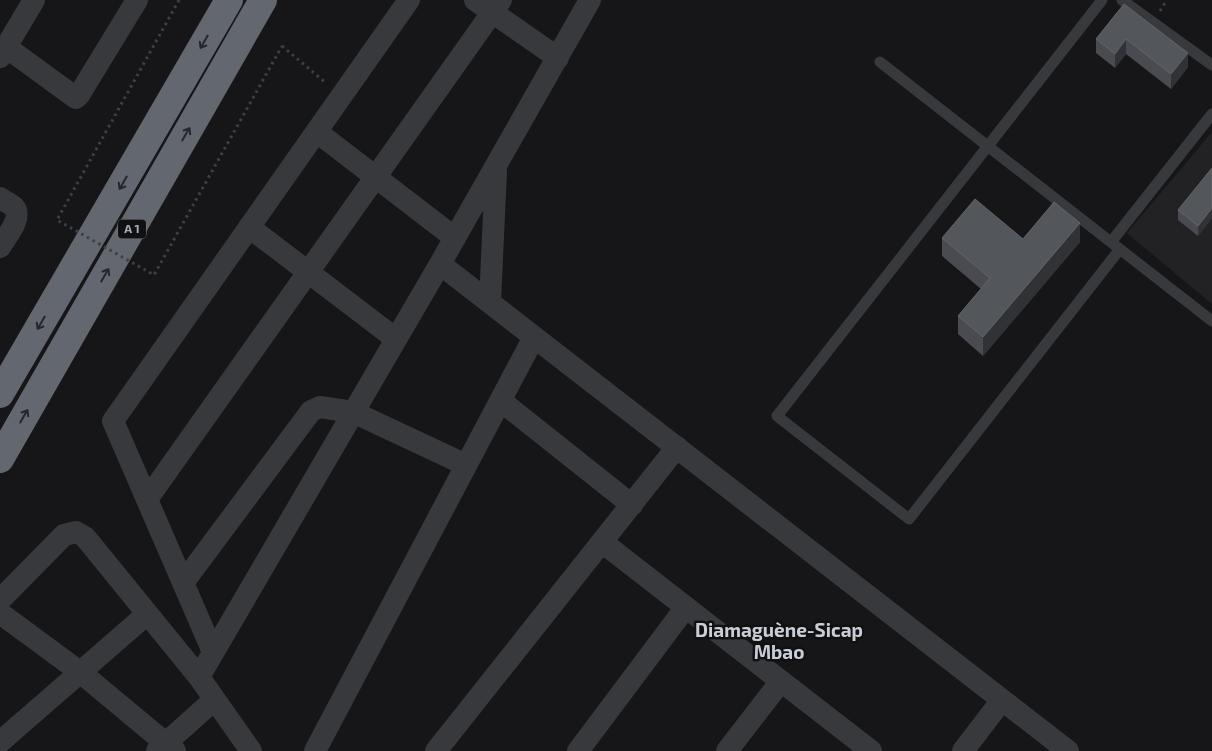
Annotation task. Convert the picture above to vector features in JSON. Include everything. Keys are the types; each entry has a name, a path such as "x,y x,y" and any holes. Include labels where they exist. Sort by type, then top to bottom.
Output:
{"highway":[{"name":"A 1","path":"0,394 229,0"},
{"name":"A 1","path":"0,458 264,0"}],"street":[{"path":"34,0 3,52 76,98 133,1"},
{"path":"212,652 148,498 113,421 409,0"},
{"path":"198,678 440,264 590,0"},
{"path":"148,498 376,176 489,4 558,58"},
{"path":"317,132 455,238"},
{"path":"490,302 496,166"},
{"path":"0,198 13,206 17,218 0,247"},
{"path":"249,227 396,339"},
{"path":"440,264 1068,751"},
{"path":"315,751 534,337"},
{"path":"501,401 632,505"},
{"path":"183,583 311,411 320,407 353,412 466,465"},
{"path":"436,751 677,448"},
{"path":"0,600 64,535 76,532 85,537 198,678 251,751"},
{"path":"602,542 871,751"},
{"path":"578,751 686,607"},
{"path":"0,613 80,672 166,748 214,700"},
{"path":"0,742 146,615"},
{"path":"730,750 781,681"},
{"path":"963,751 1002,700"}],"lane":[{"path":"1102,0 777,416 909,519 1116,246 1212,114"},
{"path":"1122,0 1212,65"},
{"path":"880,62 1212,321"}],"path":[{"path":"180,0 57,220 154,275 282,46 341,96"}],"shaded area":[{"path":"1212,132 1212,304 1127,233"}],"building":[{"path":"1124,4 1188,53 1171,74 1126,39 1115,54 1096,39"},
{"path":"1212,168 1212,208 1198,226 1178,210"},
{"path":"975,199 1023,239 1054,202 1080,223 983,337 958,316 990,278 942,238"}],"district":[{"name":"Diamaguène-Sicap Mbao","path":"779,641"}]}
